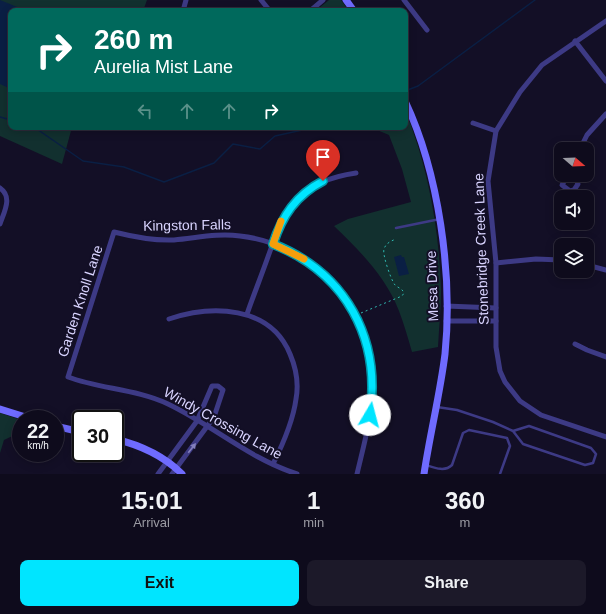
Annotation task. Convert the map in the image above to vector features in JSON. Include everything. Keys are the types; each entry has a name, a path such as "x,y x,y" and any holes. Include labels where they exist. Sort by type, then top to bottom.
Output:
{"street":[{"path":"261,0 268,8"},
{"path":"314,8 324,0"},
{"path":"404,0 427,30"},
{"name":"Stonebridge Creek Lane","path":"606,21 542,65 520,92 496,131 488,181 496,262 496,347 500,371 505,382 520,401 541,415 606,437"},
{"path":"575,41 606,81"},
{"name":"Mesa Drive","path":"408,108 415,123 427,163 440,219 446,276 445,352 437,407 424,474"},
{"path":"584,142 587,135 606,114"},
{"path":"473,123 496,131"},
{"path":"247,314 278,227 286,213 302,194 312,186 332,177 356,173"},
{"path":"564,182 562,185 570,191 574,190 578,184 577,182"},
{"path":"0,188 6,194 6,205 0,224"},
{"name":"Kingston Falls","path":"114,232 154,240 175,240 221,234 240,236 273,244 292,252 316,267 337,288 356,316 368,346 373,380 370,415 357,474"},
{"name":"Garden Knoll Lane","path":"68,377 114,232"},
{"path":"496,262 536,259 554,260"},
{"path":"594,266 606,270"},
{"path":"446,306 496,308"},
{"path":"168,319 181,315 215,310 235,311 247,314 267,325 278,335 290,353 294,364 297,380 297,398 292,418 273,464"},
{"path":"446,321 496,321"},
{"path":"575,344 606,357"},
{"name":"Windy Crossing Lane","path":"68,377 81,382 150,397 167,403 232,443 273,464 298,474"},
{"path":"158,474 198,421 212,386 218,386 222,390 221,400 208,427 174,471"},
{"path":"0,409 12,413"},
{"path":"124,442 148,450 167,461 174,471 182,474"}],"lane":[{"path":"396,228 440,219"},
{"path":"437,407 477,416 513,432 523,444 585,466 593,463 595,458 596,454 591,448 529,426 513,432"},
{"path":"425,465 444,469 449,468 452,465 463,434 469,430 507,438 510,446 500,474"}],"path":[{"path":"356,316 402,296 404,293 393,281 383,256 383,249 386,245 396,239"}],"green space":[{"path":"0,0 147,0 144,8 8,8 8,130 71,130 62,164 0,136"},
{"path":"329,0 341,0 347,8 319,8"},
{"path":"408,118 426,175 438,243 441,289 438,347 412,352 399,311 387,287 363,255 334,226 348,219 411,202 402,169 389,135 377,130 408,130"},
{"path":"0,413 12,417 12,436 4,440 0,453"}],"water":[{"path":"0,0 20,8 8,8 8,88 0,84"},
{"path":"401,255 404,257 409,274 399,276 394,257"}],"waterway":[{"path":"408,90 418,86 535,0"},
{"path":"0,117 8,119"},
{"path":"38,130 83,161 124,167 164,182 214,163 233,144 260,149 275,136 302,130"}],"slow traffic":[{"path":"281,221 273,244 287,249 304,259"}],"route":[{"path":"323,181 312,186 294,202 278,227 273,244 302,257 316,267 348,301 356,316 368,346 373,380 370,415"}]}
